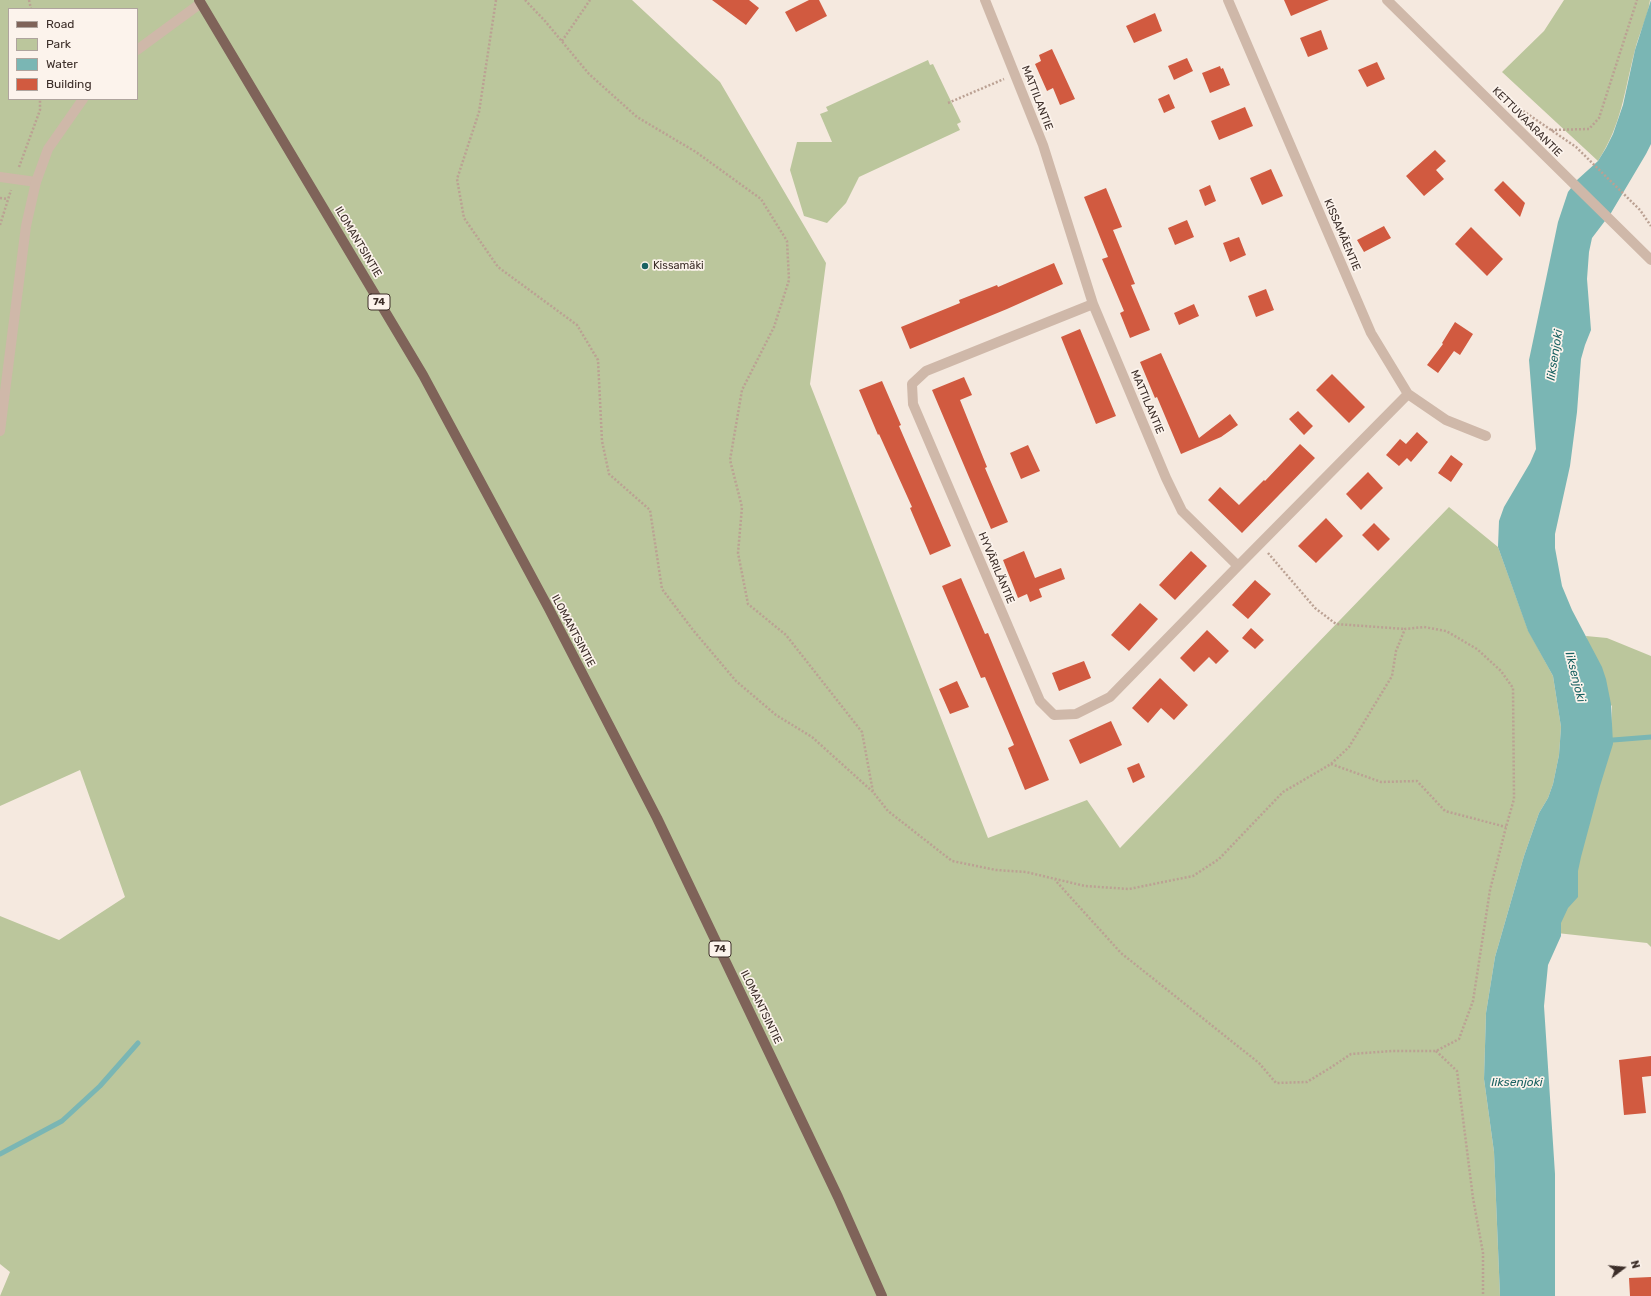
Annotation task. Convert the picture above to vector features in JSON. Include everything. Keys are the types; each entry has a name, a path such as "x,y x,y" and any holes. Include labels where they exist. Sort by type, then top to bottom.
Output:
{"main road":[{"name":"ILOMANTSINTIE","path":"200,1 423,375 548,607 664,833 838,1196 882,1296"}],"street":[{"name":"MATTILANTIE","path":"985,0 1043,145 1093,304 1166,478 1182,511 1238,566"},
{"name":"KISSAMÄENTIE","path":"1228,0 1371,333 1408,394 1446,420 1486,436"},
{"name":"KETTUVAARANTIE","path":"1387,0 1651,260"},
{"path":"138,49 200,1"},
{"path":"0,431 26,226 36,182 48,149 82,100"},
{"path":"0,177 36,182"},
{"name":"HYVÄRILÄNTIE","path":"1093,304 926,371 912,384 913,404 1040,702 1054,715 1076,714 1110,697 1238,566"},
{"path":"1238,566 1408,394"}],"path":[{"path":"496,0 479,112 457,179 464,218 498,267 577,325 598,360 602,442 609,474 650,510 662,590 736,681 776,715 812,737 873,792 888,811 952,861 996,870 1026,872 1084,886 1129,889 1193,876 1219,859 1283,792 1331,764 1349,747 1392,676 1396,651 1405,629"},
{"path":"525,0 545,21 589,74 637,117 696,152 761,199 787,241 789,280 774,327 742,390 730,460 742,507 738,553 748,604 786,635 862,732 873,792"},
{"path":"562,41 590,0"},
{"path":"1551,130 1589,129 1599,118 1637,0"},
{"path":"948,103 1015,74"},
{"path":"0,225 14,180 40,110 40,100"},
{"path":"1511,102 1576,147 1636,206 1651,226"},
{"path":"0,198 8,200"},
{"path":"1056,880 1121,953 1259,1063 1276,1083 1307,1082 1351,1054 1392,1051 1436,1051 1459,1039 1473,1001 1490,890 1514,799 1513,688 1501,671 1477,649 1446,631 1424,627 1405,629 1336,624 1315,608 1260,544"},
{"path":"1331,764 1380,782 1417,781 1445,810 1506,827"},
{"path":"1436,1051 1457,1071 1473,1198 1483,1253 1483,1296"}],"green space":[{"path":"0,0 632,0 720,82 826,263 810,384 988,838 1087,800 1120,848 1449,507 1498,547 1528,630 1553,676 1561,727 1559,755 1553,784 1548,798 1539,813 1524,856 1495,957 1486,1013 1484,1079 1494,1152 1500,1296 0,1296 10,1272 0,1264 0,916 59,940 125,897 80,770 0,806"},
{"path":"1564,0 1650,0 1631,65 1625,94 1617,121 1606,147 1598,161 1502,72 1544,31"},
{"path":"928,60 930,65 933,64 961,122 957,124 960,130 859,177 846,203 827,223 804,216 790,170 797,142 832,142 820,114 828,111 826,107"},
{"path":"1586,636 1607,638 1651,656 1651,947 1647,943 1557,933 1611,736 1612,706 1598,692"}],"water":[{"name":"Iiksenjoki","path":"1651,0 1651,144 1611,213 1592,238 1589,252 1587,279 1591,330 1581,359 1577,412 1570,466 1555,534 1555,548 1562,586 1572,610 1602,667 1606,679 1611,704 1613,744 1581,857 1578,871 1578,897 1568,908 1561,923 1561,936 1548,965 1544,1006 1555,1174 1555,1296 1500,1296 1494,1152 1484,1079 1486,1013 1495,957 1524,856 1539,813 1548,798 1553,784 1559,755 1561,727 1553,676 1528,631 1498,547 1499,521 1504,507 1530,463 1536,449 1529,360 1558,222 1568,192 1577,180 1598,161 1613,134 1623,105 1635,50"}],"building":[{"path":"712,0 749,0 759,8 746,25"},
{"path":"809,0 819,0 827,16 796,32 785,12"},
{"path":"1284,0 1329,0 1291,16"},
{"path":"1155,13 1162,31 1134,43 1126,26"},
{"path":"1321,30 1328,49 1308,57 1300,38"},
{"path":"1052,49 1075,99 1060,105 1053,88 1047,91 1035,64 1041,61 1039,55"},
{"path":"1187,58 1193,71 1174,80 1168,66"},
{"path":"1377,62 1385,79 1367,87 1358,70"},
{"path":"1220,66 1221,69 1223,68 1230,85 1210,93 1202,73"},
{"path":"1169,94 1175,108 1164,113 1158,99"},
{"path":"1245,107 1253,126 1219,140 1211,121"},
{"path":"1435,150 1446,161 1436,170 1444,179 1424,196 1406,176"},
{"path":"1271,169 1283,196 1262,205 1250,178"},
{"path":"1503,181 1525,203 1520,217 1494,190"},
{"path":"1210,185 1216,201 1205,206 1199,190"},
{"path":"1106,188 1122,227 1113,230 1135,284 1131,285 1150,330 1130,338 1120,313 1124,311 1102,259 1108,257 1084,197"},
{"path":"1187,220 1194,237 1175,245 1168,228"},
{"path":"1384,226 1391,238 1364,252 1357,240"},
{"path":"1471,227 1503,259 1487,276 1455,244"},
{"path":"1239,237 1246,255 1230,262 1223,243"},
{"path":"1054,263 1063,284 910,349 901,327 960,303 959,300 997,285 998,287"},
{"path":"1266,289 1274,310 1256,317 1248,296"},
{"path":"1194,304 1199,316 1179,325 1174,313"},
{"path":"1455,322 1473,334 1460,355 1454,351 1438,373 1427,365 1443,344 1442,343"},
{"path":"1080,329 1116,416 1096,424 1061,337"},
{"path":"1161,353 1199,438 1230,414 1238,425 1221,437 1181,454 1157,397 1155,398 1140,362"},
{"path":"1332,374 1365,407 1349,423 1316,390"},
{"path":"964,377 972,395 960,400 987,467 985,468 1008,522 991,529 932,390"},
{"path":"882,381 901,425 899,426 951,546 930,555 910,508 912,507 879,434 878,435 859,390"},
{"path":"1298,411 1313,426 1304,435 1289,419"},
{"path":"1417,432 1428,442 1411,462 1407,458 1399,466 1386,455 1400,439 1406,444"},
{"path":"1300,444 1315,458 1242,533 1208,500 1220,487 1239,505 1264,480 1265,481"},
{"path":"1028,445 1040,471 1021,479 1010,453"},
{"path":"1451,455 1463,464 1451,482 1438,473"},
{"path":"1368,472 1383,488 1361,510 1346,494"},
{"path":"1326,518 1343,536 1316,563 1298,546"},
{"path":"1374,523 1390,539 1378,551 1362,535"},
{"path":"1024,551 1035,578 1061,568 1065,579 1039,589 1042,597 1030,602 1027,594 1018,598 1003,560"},
{"path":"1191,551 1207,566 1175,600 1159,585"},
{"path":"961,578 985,634 988,633 1049,780 1025,790 1008,748 1014,745 985,677 981,678 942,586"},
{"path":"1255,580 1271,594 1248,619 1232,605"},
{"path":"1140,603 1158,619 1129,651 1111,635"},
{"path":"1251,628 1264,640 1255,649 1242,638"},
{"path":"1207,630 1229,651 1216,664 1209,657 1194,672 1180,658"},
{"path":"1084,661 1091,678 1059,691 1052,673"},
{"path":"1160,678 1188,705 1174,720 1161,708 1148,723 1132,708"},
{"path":"957,681 969,707 950,714 939,689"},
{"path":"1111,721 1122,745 1080,764 1069,740"},
{"path":"1139,763 1145,777 1133,783 1127,768"},
{"path":"1651,1056 1651,1076 1642,1077 1646,1113 1624,1115 1619,1060"},
{"path":"1651,1277 1651,1296 1630,1296 1629,1278"}],"waterway":[{"path":"1613,740 1651,737"},
{"path":"0,1154 62,1121 100,1086 138,1043"}],"place":[{"name":"Kissamäki","path":"645,266"}]}
